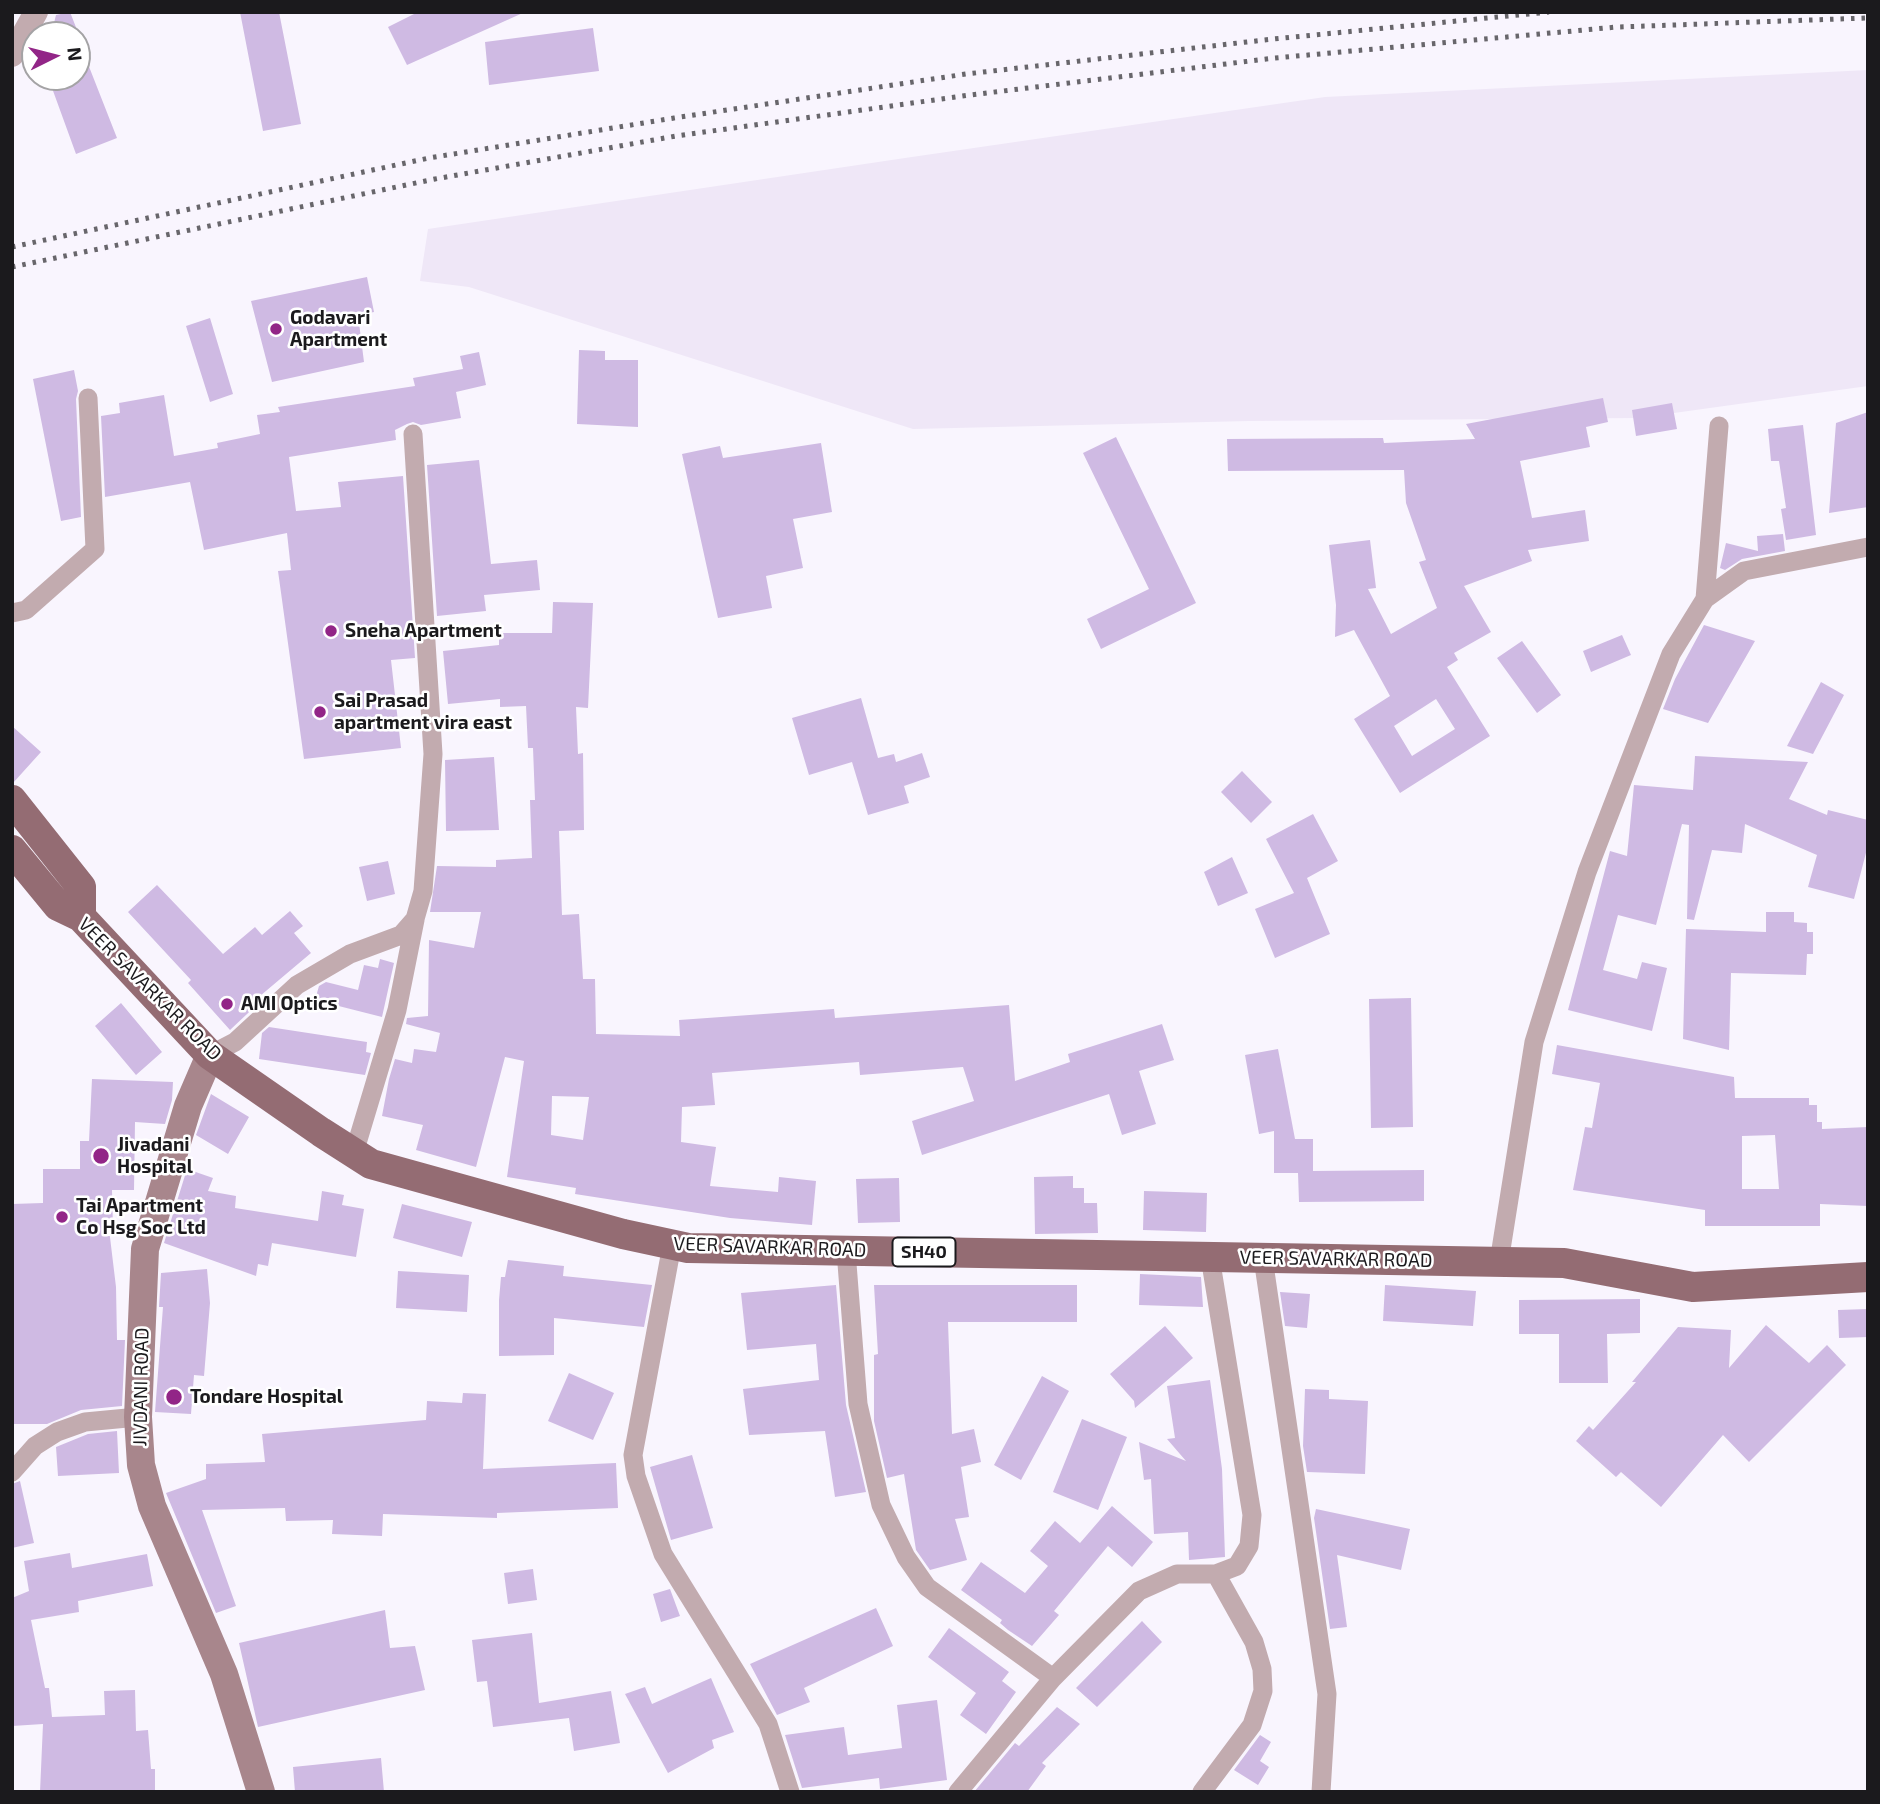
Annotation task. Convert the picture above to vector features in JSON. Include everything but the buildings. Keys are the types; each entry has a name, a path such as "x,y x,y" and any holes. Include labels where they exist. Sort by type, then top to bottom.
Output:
{"main road":[{"path":"12,800 82,887 81,917"},
{"path":"12,824 57,881 81,917"},
{"name":"VEER SAVARKAR ROAD","path":"12,850 58,906 81,917 210,1055 371,1164 623,1234 672,1245 846,1251 1563,1264 1693,1287 1868,1278"},
{"name":"JIVDANI ROAD","path":"210,1055 187,1106 145,1249 138,1417 141,1465 152,1506 224,1674 261,1792"}],"street":[{"path":"12,55 36,12"},
{"path":"12,613 26,610 95,549 88,398"},
{"path":"1705,599 1719,426"},
{"path":"354,1153 397,1010 423,891 433,754 413,434"},
{"path":"1499,1262 1534,1042 1587,872 1666,666 1705,599 1744,571 1868,547"},
{"path":"210,1055 235,1041 297,985 350,954 401,934 415,919"},
{"path":"672,1245 633,1455 636,1476 663,1554 768,1724 790,1792"},
{"path":"846,1251 858,1404 881,1505 901,1547 927,1587 951,1601 1053,1678"},
{"path":"958,1792 1053,1678 1139,1591 1177,1574 1216,1574 1237,1566 1249,1546 1252,1515 1210,1257"},
{"path":"1263,1258 1327,1694 1321,1792"},
{"path":"12,1472 35,1446 57,1432 86,1422 138,1417"},
{"path":"1202,1792 1252,1725 1263,1691 1262,1669 1254,1642 1216,1574"}],"shaded area":[{"path":"1868,70 1868,386 1638,418 1249,421 913,429 469,287 420,281 428,229 905,158 1325,97"}],"railway":[{"path":"12,247 429,158 674,118 966,74 1273,39 1549,12"},
{"path":"12,267 435,179 676,136 970,95 1275,58 1617,27 1868,18"}],"place":[{"name":"Godavari Apartment","path":"276,329"},
{"name":"Sneha Apartment","path":"331,631"},
{"name":"Sai Prasad apartment vira east","path":"320,712"},
{"name":"AMI Optics","path":"227,1004"},
{"name":"Jivadani Hospital","path":"101,1156"},
{"name":"Tai Apartment Co Hsg Soc Ltd","path":"62,1217"},
{"name":"Tondare Hospital","path":"174,1397"}]}
